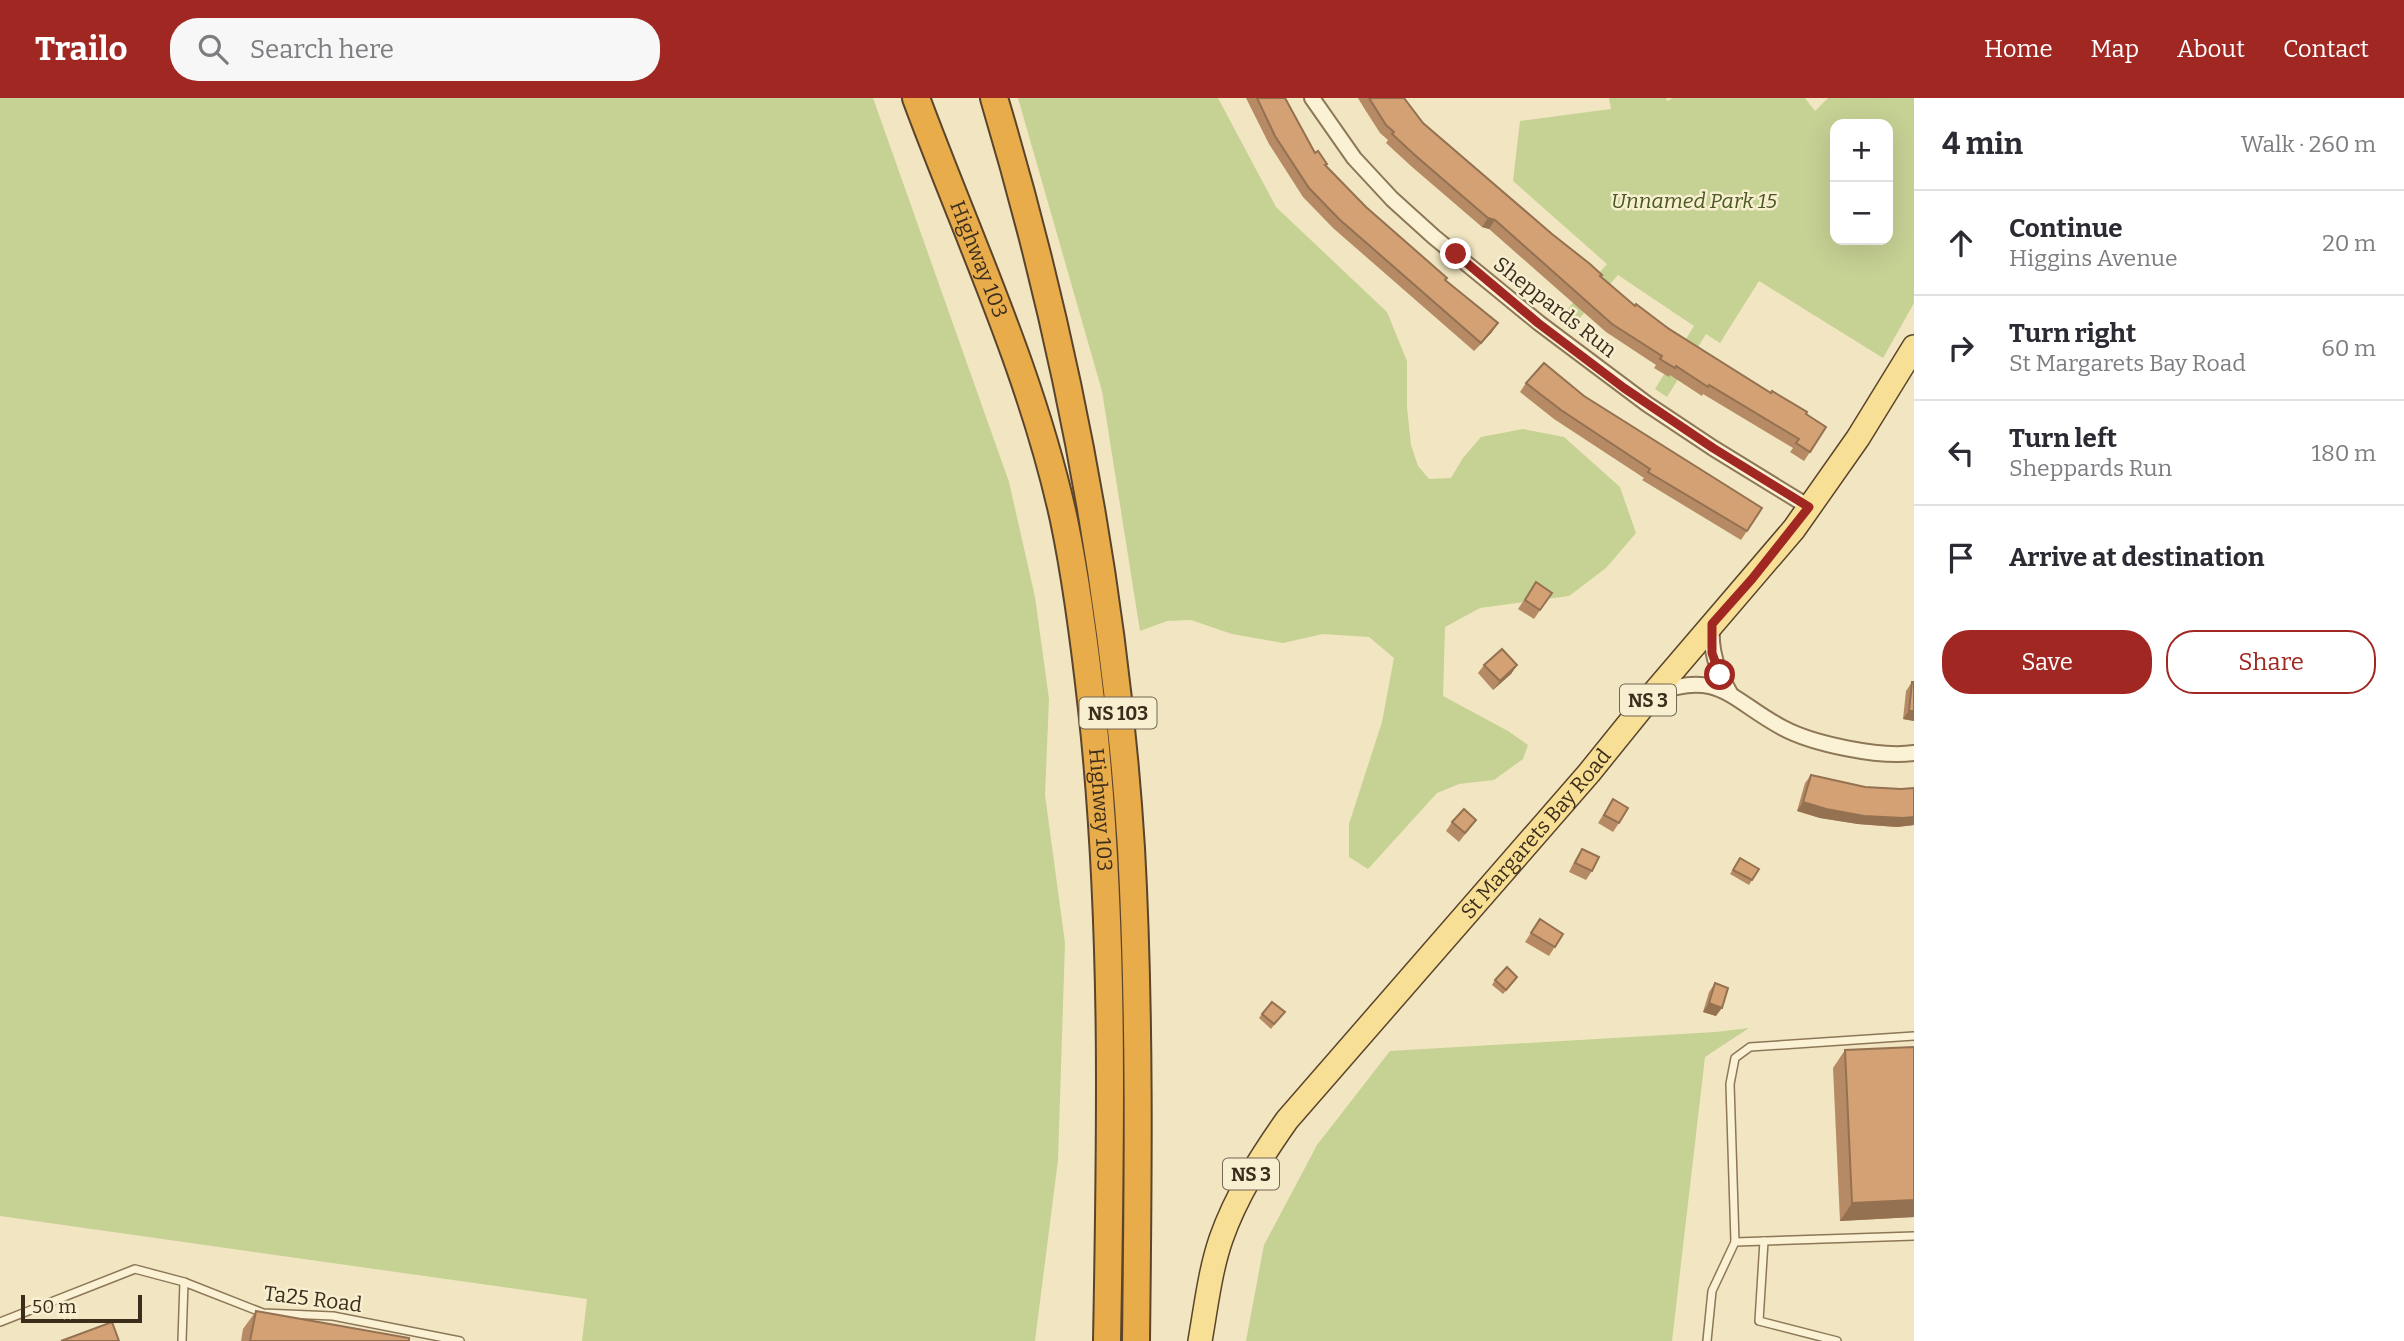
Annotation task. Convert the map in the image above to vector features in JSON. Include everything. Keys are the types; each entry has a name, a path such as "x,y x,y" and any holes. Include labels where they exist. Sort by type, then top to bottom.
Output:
{"highway":[{"name":"Highway 103","path":"916,98 989,284 1033,407 1063,518 1078,599 1100,778 1110,975 1107,1341"},
{"name":"Highway 103","path":"994,98 1057,337 1081,449 1097,545 1116,693 1129,833 1136,975 1136,1341"},
{"path":"1137,1129 1144,1152 1147,1341"}],"main road":[{"name":"St Margarets Bay Road","path":"1200,1341 1221,1240 1256,1164 1305,1099 1589,773 1651,695 1752,579 1809,507 1858,438 1914,347"}],"street":[{"name":"Sheppards Run","path":"1312,98 1354,158 1392,199 1538,323 1647,404 1809,507"},
{"path":"1712,624 1712,653 1730,693"},
{"path":"1651,695 1676,685 1695,683 1713,686 1730,693 1786,730 1837,746 1876,752 1914,753"}],"lane":[{"path":"1707,1341 1712,1291 1735,1242 1730,1084 1735,1058 1750,1047 1914,1035"},
{"path":"1735,1242 1914,1236"},
{"path":"1764,1241 1759,1321 1837,1341"},
{"name":"Ta25 Road","path":"0,1322 135,1269 184,1282 263,1313 333,1316 460,1341"},
{"path":"181,1341 184,1282"}],"green space":[{"path":"0,98 873,98 1009,482 1035,597 1049,699 1045,795 1065,943 1058,1160 1035,1341 582,1341 587,1299 0,1216"},
{"path":"1018,98 1218,98 1276,207 1387,312 1407,361 1407,407 1411,445 1418,466 1429,479 1451,478 1463,458 1481,437 1523,429 1564,437 1620,487 1636,533 1606,568 1569,596 1480,608 1445,627 1443,696 1508,731 1528,745 1523,759 1494,780 1459,784 1437,793 1368,869 1349,857 1349,824 1382,722 1394,658 1369,637 1323,634 1283,643 1232,634 1191,620 1167,621 1140,631 1102,391"},
{"name":"Unnamed Park 15","path":"1609,98 1666,98 1667,101 1673,98 1805,98 1815,111 1828,98 1914,98 1914,303 1883,358 1759,281 1720,343 1706,334 1667,397 1655,389 1694,326 1618,275 1570,329 1559,319 1607,264 1513,181 1520,121 1611,109"},
{"path":"1749,1028 1705,1057 1672,1341 1246,1341 1264,1245 1317,1145 1390,1051"}],"building":[{"path":"1257,98 1285,98 1315,153 1318,151 1327,164 1325,165 1366,207 1447,278 1445,280 1498,323 1481,343 1339,219 1309,188 1275,136"},
{"path":"1369,98 1404,98 1423,123 1590,264 1635,306 1636,304 1669,329 1771,393 1772,391 1807,412 1806,414 1826,427 1810,452 1796,443 1799,439 1660,359 1662,356 1612,324 1495,220 1488,218 1392,134 1394,132 1386,125"},
{"path":"1544,363 1584,396 1762,508 1747,531 1648,472 1650,469 1561,410 1526,383"},
{"path":"1536,582 1552,593 1540,610 1525,600"},
{"path":"1502,649 1517,665 1500,681 1484,665"},
{"path":"1912,682 1914,711 1909,711"},
{"path":"1811,775 1865,787 1914,788 1914,817 1864,816 1803,802"},
{"path":"1613,799 1628,808 1619,823 1604,815"},
{"path":"1464,809 1476,820 1465,833 1452,822"},
{"path":"1582,849 1599,857 1592,871 1575,863"},
{"path":"1740,858 1759,869 1752,880 1733,870"},
{"path":"1540,919 1563,934 1555,947 1531,933"},
{"path":"1507,967 1517,977 1506,990 1495,980"},
{"path":"1715,983 1728,988 1722,1008 1709,1003"},
{"path":"1272,1002 1285,1012 1274,1024 1262,1014"},
{"path":"1914,1047 1914,1200 1852,1203 1845,1050"},
{"path":"256,1311 409,1338 409,1341 250,1341"},
{"path":"112,1322 119,1341 61,1341"}],"route":[{"path":"1456,254 1538,323 1624,388 1713,448 1809,507 1794,529 1712,624 1712,653 1720,675"}]}
